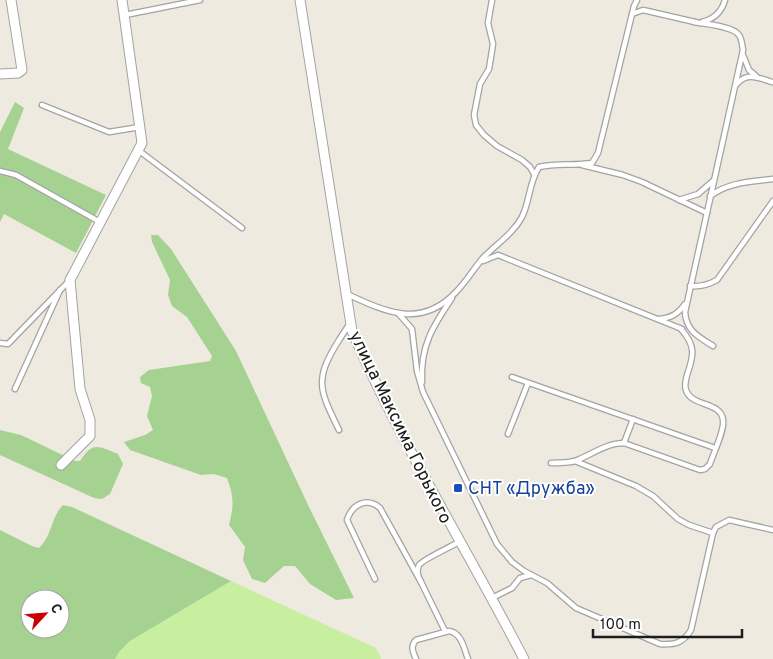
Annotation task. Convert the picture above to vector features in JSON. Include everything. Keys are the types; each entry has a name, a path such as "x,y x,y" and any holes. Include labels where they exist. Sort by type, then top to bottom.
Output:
{"street":[{"path":"0,74 18,73 22,70 10,0"},
{"path":"61,465 90,436 90,420 80,389 70,280 142,143 122,0"},
{"name":"улица Максима Горького","path":"300,0 350,323 367,364 459,542 492,598 524,659"}],"lane":[{"path":"125,14 200,0"},
{"path":"492,0 488,23 493,44 489,69 480,84 474,115 476,125 497,146 526,164 534,174"},
{"path":"423,392 421,368 431,331 456,292 480,262 516,227 522,217 534,174 539,167 549,164 580,165 592,163 598,153 636,0"},
{"path":"694,22 705,22 714,17 725,0"},
{"path":"632,14 643,10 733,30 739,34 742,40 742,54 686,303 685,319 687,326 713,346"},
{"path":"742,54 749,70 756,76 772,82"},
{"path":"734,88 743,78 756,76"},
{"path":"42,105 109,132 140,127"},
{"path":"138,150 242,228"},
{"path":"580,165 642,182 707,213"},
{"path":"0,171 16,175 100,222"},
{"path":"710,196 718,190 733,184 773,179"},
{"path":"679,200 698,194 714,180"},
{"path":"690,286 708,285 717,280 773,201"},
{"path":"480,262 498,255 695,334"},
{"path":"0,343 8,344 70,280"},
{"path":"15,389 60,290"},
{"path":"346,294 372,305 412,315 424,313 442,304 456,292"},
{"path":"656,319 675,315 680,312 686,303"},
{"path":"398,313 412,329 417,371 423,392 497,544 517,570 517,580"},
{"path":"339,430 325,401 322,378 326,361 350,323"},
{"path":"551,463 575,461 616,443 624,443 700,470 705,469 710,464 724,422 722,414 716,409 692,398 686,392 685,383 694,356 688,336 682,329"},
{"path":"512,377 715,448"},
{"path":"508,434 528,383"},
{"path":"624,443 632,419"},
{"path":"575,461 636,486 653,496 678,519 689,526 714,533"},
{"path":"375,579 346,520 352,508 363,502 369,502 380,508 446,631"},
{"path":"512,562 524,571 547,583 576,608 660,644 669,645 686,638 691,630 716,527 729,520 773,530"},
{"path":"420,582 419,566 459,542"},
{"path":"492,598 512,588 517,580 525,576 535,576"},
{"path":"416,659 412,648 416,640 446,631 454,631 457,634 468,659"}],"green space":[{"path":"15,102 24,108 8,149 106,195 76,253 4,214 0,222 0,132"},
{"path":"151,235 158,235 171,249 236,351 354,598 336,600 310,584 295,566 284,566 265,583 252,579 243,560 245,547 229,525 232,501 227,478 214,474 201,475 130,450 124,442 145,435 153,430 147,416 152,396 150,387 141,383 140,377 149,370 210,361 212,356 187,317 172,306 168,295 170,280 152,242"},
{"path":"0,430 21,435 75,461 80,461 92,448 101,447 118,454 123,464 110,494 102,499 94,498 0,455"},
{"path":"63,505 72,507 231,581 130,641 115,659 0,659 0,530 39,548 47,538 56,515"},
{"path":"231,581 376,648 381,659 115,659 130,641"}],"place":[{"name":"СНТ «Дружба»","path":"458,488"}]}
